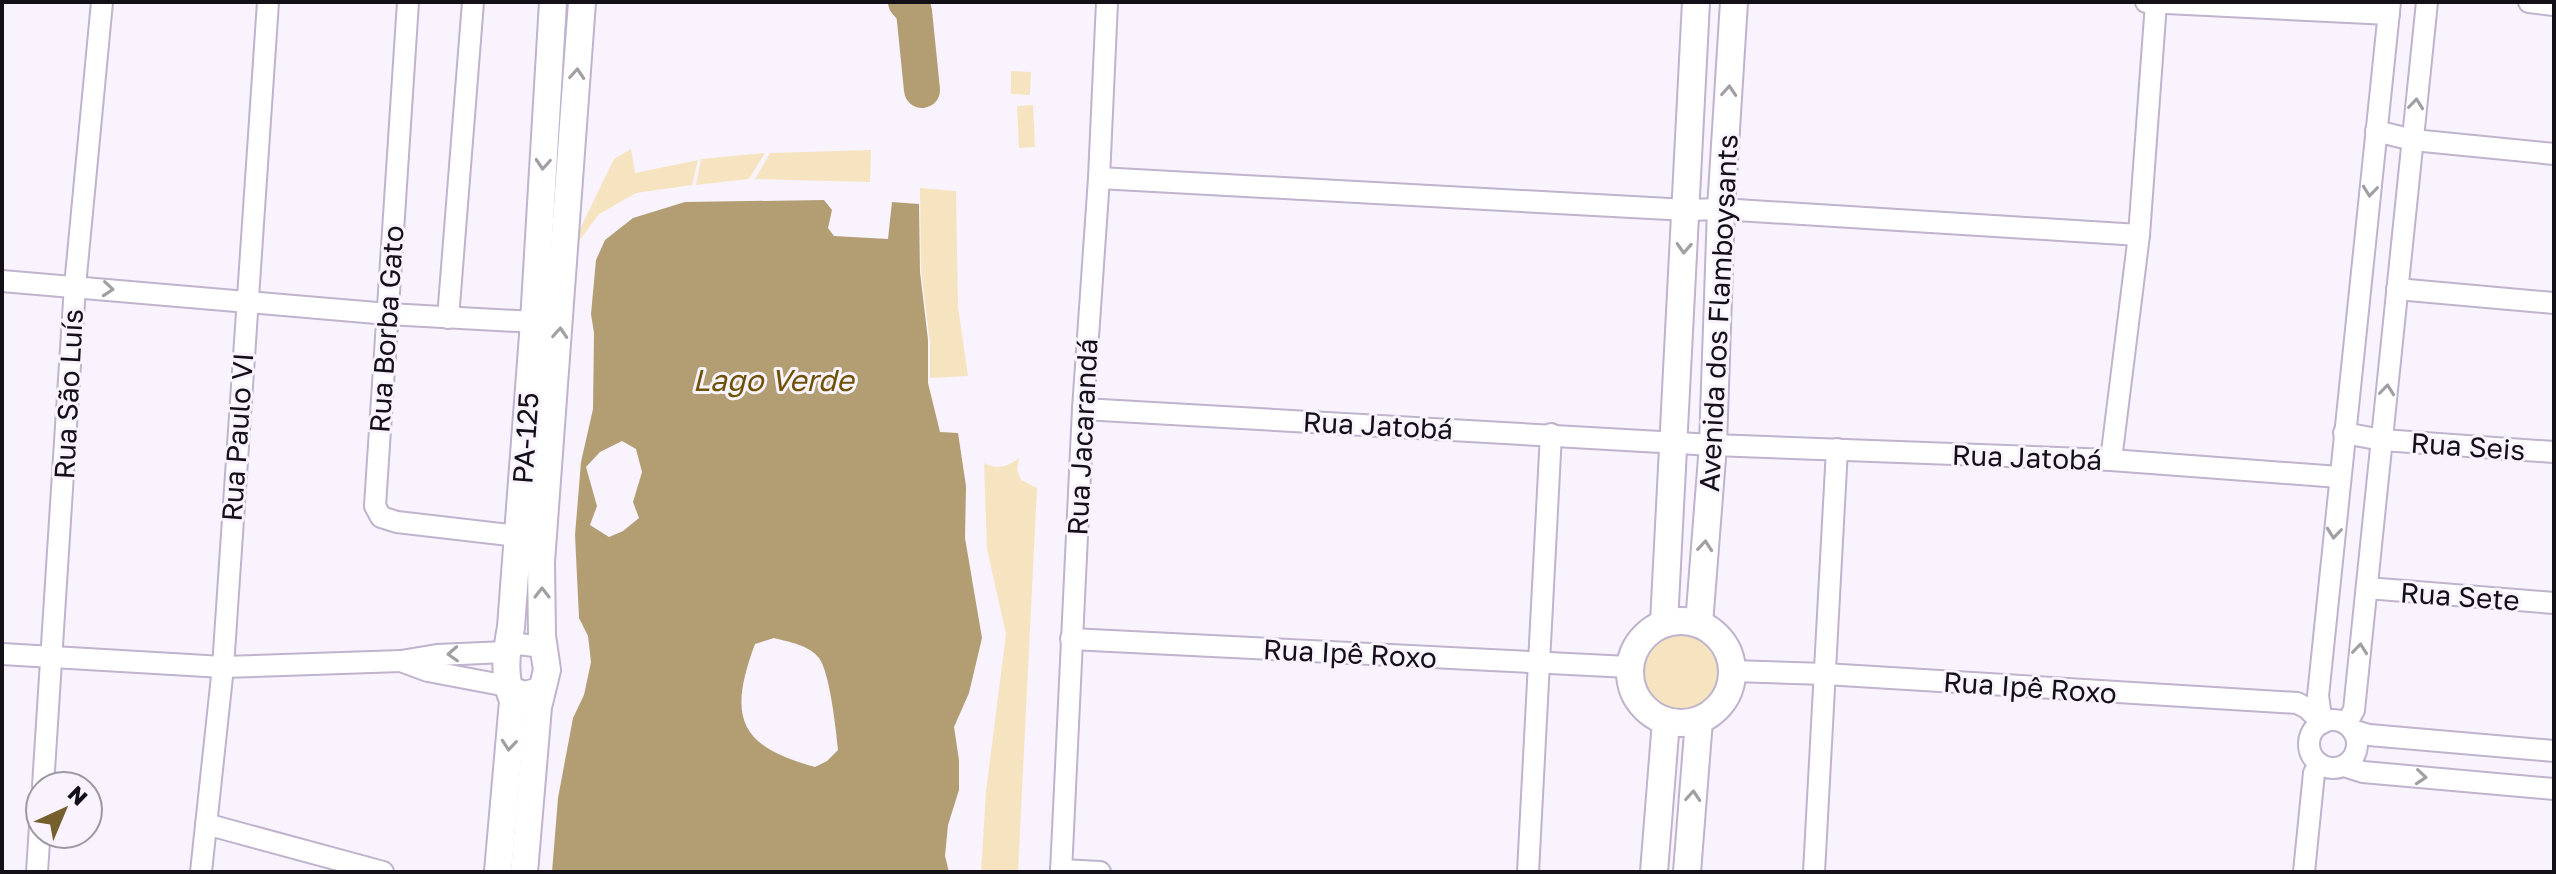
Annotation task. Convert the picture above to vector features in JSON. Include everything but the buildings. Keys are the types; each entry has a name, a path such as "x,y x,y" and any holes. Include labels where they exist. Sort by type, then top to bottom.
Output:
{"street":[{"name":"Rua São Luís","path":"44,770 75,286 102,2"},
{"name":"Rua Paulo VI","path":"201,872 223,667 268,2"},
{"name":"Rua Borba Gato","path":"408,2 375,506 381,517 397,522 517,536"},
{"path":"448,318 473,2"},
{"name":"PA-125","path":"498,872 513,701 507,686 506,652 511,627 534,322 553,2"},
{"name":"PA-125","path":"524,872 538,707 547,670 542,636 541,562 582,2"},
{"name":"Rua Jacarandá","path":"1061,871 1083,409 1107,2"},
{"name":"Avenida dos Flamboysants","path":"1664,623 1696,2"},
{"name":"Avenida dos Flamboysants","path":"1699,624 1713,445 1721,209 1734,2"},
{"path":"2146,2 2389,8 2318,696 2322,723"},
{"path":"2349,727 2354,710 2427,2"},
{"path":"2529,2 2554,5"},
{"path":"2111,460 2139,235 2156,3"},
{"path":"2376,131 2413,140 2554,154"},
{"path":"1099,178 1687,210 1721,209 2139,235"},
{"path":"2,281 388,314 534,322"},
{"path":"2397,289 2554,303"},
{"name":"Rua Jatobá","path":"1083,409 1713,445 2111,460 2339,477"},
{"name":"Rua Seis","path":"2344,433 2382,440 2554,452"},
{"path":"1528,872 1551,434"},
{"path":"1814,872 1837,449"},
{"name":"Rua Sete","path":"2367,588 2554,603"},
{"path":"1682,620 1699,624 1716,634 1728,651 1732,671 1730,686 1723,701 1699,720 1682,723 1666,721 1650,713 1638,701 1631,685 1629,667 1635,648 1647,633 1664,623 1682,620"},
{"name":"Rua Ipê Roxo","path":"1071,639 1629,667"},
{"path":"2,654 223,667 401,661 437,655 506,652 519,644 527,644 544,652"},
{"path":"401,661 428,671 525,692 543,687"},
{"name":"Rua Ipê Roxo","path":"1732,671 2297,703 2322,723"},
{"path":"1687,872 1699,720"},
{"path":"2554,751 2369,735 2329,720 2310,735 2309,743 2313,759 2327,768 2344,766 2363,772 2554,789"},
{"path":"1654,872 1666,721"},
{"path":"2344,766 2355,754 2356,737 2349,727"},
{"path":"2304,872 2314,773 2320,764"},
{"path":"206,824 383,872"},
{"path":"37,872 38,850"},
{"path":"1061,871 1100,872"}],"shaded area":[{"path":"1011,71 1031,72 1030,95 1011,94"},
{"path":"1033,105 1035,147 1019,148 1017,106"},
{"path":"631,149 635,173 698,160 692,185 636,193 598,215 579,241 580,229 614,159"},
{"path":"871,150 870,182 755,179 770,153"},
{"path":"765,153 749,179 696,185 701,159"},
{"path":"920,188 956,191 958,307 968,376 930,378 930,342 921,271"},
{"path":"1019,458 1017,470 1021,480 1037,488 1018,872 981,872 986,792 1006,634 987,549 984,463 1002,466"},
{"path":"1682,634 1697,637 1710,645 1718,658 1721,673 1718,688 1710,701 1697,709 1682,712 1667,709 1654,701 1646,688 1643,673 1646,658 1654,645 1667,637"}],"water":[{"name":"Lago Verde","path":"824,200 832,210 828,228 834,236 888,239 892,202 919,204 920,272 928,340 928,383 940,432 958,433 966,486 965,538 982,638 969,693 954,727 959,790 948,825 945,856 949,872 552,872 558,798 573,718 584,695 591,662 588,636 579,618 575,535 581,462 593,409 594,333 591,314 596,260 605,240 633,218 685,202","holes":["622,441 636,449 642,472 633,502 639,518 623,531 609,537 590,525 597,506 586,467 600,452","774,638 810,650 823,665 832,702 838,750 815,767 769,749 755,738 746,725 742,691 755,644"]}],"waterway":[{"path":"906,2 914,11 922,90"}]}
